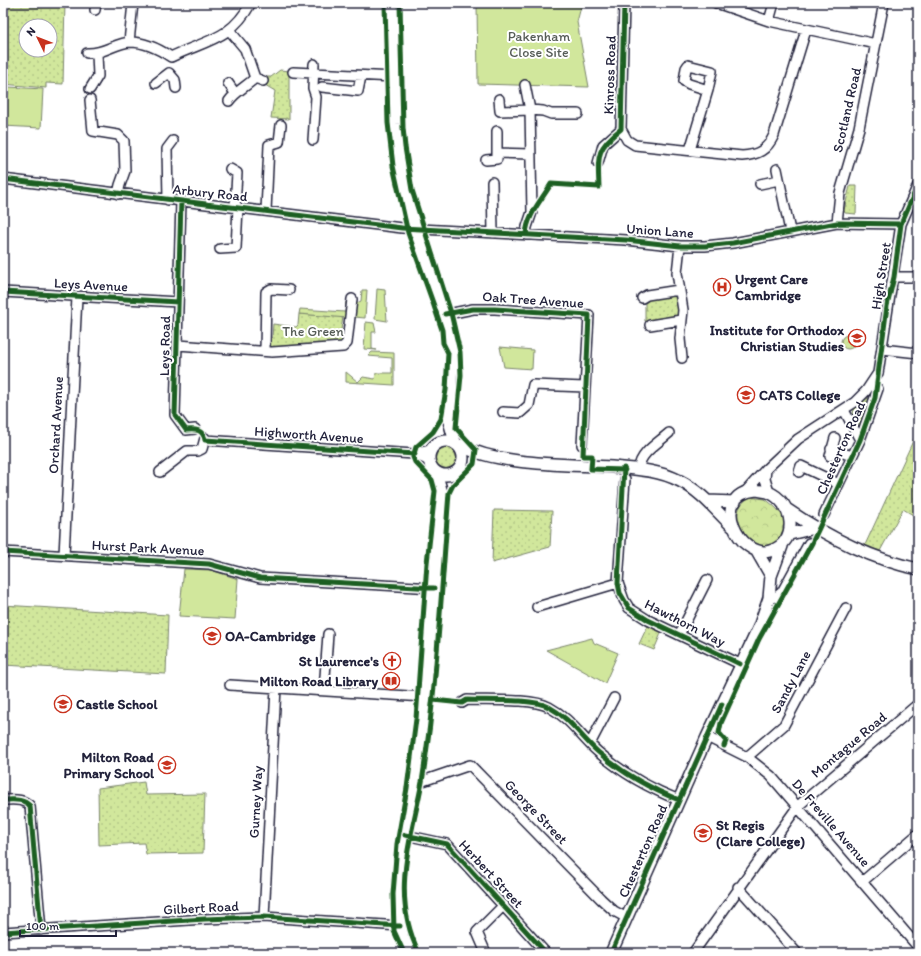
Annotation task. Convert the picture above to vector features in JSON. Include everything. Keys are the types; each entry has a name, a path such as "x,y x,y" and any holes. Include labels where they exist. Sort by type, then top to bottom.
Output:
{"main road":[{"path":"392,3 395,124 402,182 415,229 443,315 452,353 449,420 457,444 463,453 462,466"},
{"path":"410,953 403,939 400,926 396,885 414,784 425,697 442,494 436,472 429,461 434,446 449,420"},
{"path":"434,446 449,440 492,458"},
{"path":"442,494 452,474 462,466 474,461 492,458 639,468 664,474 681,481 708,501 733,527 739,536 756,550 770,576"},
{"path":"436,472 445,475 452,474"},
{"path":"733,527 731,510 735,502 746,491 769,492 778,498 789,518 790,534 782,546 768,552 756,550"},
{"path":"708,501 735,502"},
{"path":"784,507 815,528 873,557 918,569"},
{"path":"790,534 815,528"},
{"name":"Chesterton Road","path":"611,953 740,664 759,627 769,598 770,576 782,546"}],"street":[{"path":"129,42 133,3"},
{"path":"172,57 194,46 214,40 230,31 244,15 251,3"},
{"name":"Kinross Road","path":"624,3 621,129 627,140 635,145 742,156 754,156 762,152 770,144 806,30"},
{"path":"716,3 769,21 876,44"},
{"path":"769,21 774,3"},
{"name":"Scotland Road","path":"837,223 840,193 859,128 884,3"},
{"path":"228,83 232,97 247,86 259,80 244,48 230,31"},
{"path":"87,53 97,54 129,42 149,45 172,57"},
{"path":"90,89 100,82 98,76 97,54"},
{"path":"156,83 169,73 172,57"},
{"path":"293,72 314,69 361,76 394,77"},
{"path":"314,69 313,88 316,97 314,140"},
{"path":"169,73 175,80 176,88"},
{"path":"322,87 358,91 361,76"},
{"path":"525,85 530,110 532,212 526,235"},
{"path":"690,150 708,90"},
{"path":"499,99 499,115 530,110 543,111 551,114 578,114"},
{"path":"90,100 93,131 118,135 124,141 125,171 118,194"},
{"path":"266,211 269,145 279,142 281,126"},
{"name":"Kinross Road","path":"598,163 603,145 621,129"},
{"path":"486,160 497,159 497,131"},
{"path":"168,200 167,149 173,141"},
{"path":"497,154 530,154"},
{"path":"777,168 790,231"},
{"path":"220,249 236,248 237,172 230,169"},
{"name":"Arbury Road","path":"3,179 415,229"},
{"path":"760,184 779,180"},
{"path":"492,182 493,233"},
{"name":"High Street","path":"746,491 766,469 798,439 844,410 866,391 878,373 887,306 894,277 901,224 916,198 918,185"},
{"name":"Leys Road","path":"181,201 175,415 183,433 195,429"},
{"name":"Union Lane","path":"415,229 626,240 680,246 705,246 733,243 837,223 901,224"},
{"path":"680,246 677,273 683,310 680,340 682,358"},
{"path":"894,277 918,277"},
{"path":"264,351 266,292 270,289 289,290"},
{"path":"642,298 647,295 679,290"},
{"name":"Leys Avenue","path":"3,292 178,302"},
{"name":"Orchard Avenue","path":"64,555 77,297"},
{"path":"178,345 264,351 344,347 347,343 352,298"},
{"name":"Oak Tree Avenue","path":"443,315 473,309 589,315 582,445"},
{"path":"650,325 681,320"},
{"path":"882,349 918,352"},
{"path":"503,412 520,413 529,405 533,384 585,387"},
{"name":"Chesterton Road","path":"824,515 860,440 878,389"},
{"name":"Chesterton Road","path":"844,410 860,440"},
{"path":"639,468 639,460 669,433"},
{"name":"Chesterton Road","path":"836,438 830,453 852,456"},
{"name":"Highworth Avenue","path":"160,472 187,451 198,451 202,449 205,439 415,454 429,461"},
{"name":"Highworth Avenue","path":"415,454 434,446"},
{"name":"Chesterton Road","path":"799,472 801,466 838,484"},
{"path":"766,469 765,479 769,492"},
{"name":"Hawthorn Way","path":"625,479 618,583 620,593 629,608 648,620 740,664"},
{"path":"769,598 776,597 782,592 809,543"},
{"name":"Hurst Park Avenue","path":"3,552 209,564 260,578 434,588"},
{"name":"Hawthorn Way","path":"679,635 707,580"},
{"path":"537,607 618,583"},
{"name":"Sandy Lane","path":"747,757 784,725 846,608"},
{"path":"324,691 328,634"},
{"path":"230,685 425,697"},
{"name":"Gurney Way","path":"264,917 276,688"},
{"path":"590,744 614,698"},
{"path":"462,703 467,700 529,702 548,707 575,727 598,752 627,773 679,800"},
{"name":"Montague Road","path":"693,953 738,887 798,806 918,704"},
{"name":"De Freville Avenue","path":"707,737 747,757 771,776 863,881 918,947"},
{"name":"George Street","path":"414,784 470,765 614,911 627,918"},
{"path":"3,800 21,800 27,802 30,806 41,930"},
{"path":"863,881 918,834"},
{"name":"Herbert Street","path":"405,835 447,844 546,953"},
{"path":"738,887 797,953"},
{"path":"486,953 477,932 504,905"},
{"name":"Gilbert Road","path":"3,932 205,919 264,917 394,924 400,926"}],"green space":[{"path":"3,3 65,3 63,84 46,83 46,88 3,84"},
{"name":"Pakenham Close Site","path":"477,3 582,3 577,22 589,87 478,84"},
{"path":"280,70 289,71 289,119 271,118 275,91 265,85 266,77 271,77"},
{"path":"8,87 43,89 41,128 3,126 3,95 8,95"},
{"path":"850,186 857,186 856,214 845,213 844,210"},
{"path":"377,289 385,290 387,321 375,319"},
{"path":"362,290 367,290 365,318 354,317 355,304 361,301"},
{"path":"676,293 679,316 645,321 645,298"},
{"path":"346,302 347,318 299,314 300,309 345,312"},
{"name":"The Green","path":"299,314 343,317 340,336 345,337 343,343 270,347 268,339 272,338 273,324 296,327 298,325"},
{"path":"366,322 374,323 376,332 372,332 372,349 377,350 364,349"},
{"path":"845,335 851,335 855,339 855,345 851,349 845,349 841,345 841,339"},
{"path":"500,347 533,350 532,369 504,367"},
{"path":"372,352 394,353 394,385 346,382 346,372 358,382 363,377 375,379 376,373 392,373 392,358 368,356"},
{"path":"874,394 861,428 858,426 853,413 855,407"},
{"path":"918,430 918,518 903,509 880,551 865,545"},
{"path":"446,445 455,449 459,458 455,467 446,471 437,467 433,458 437,449"},
{"path":"750,497 765,499 781,513 784,518 786,527 785,532 772,547 761,546 747,536 742,529 738,516 739,509 743,502"},
{"path":"494,510 552,511 550,547 492,563"},
{"path":"184,569 211,570 238,579 235,619 179,616"},
{"path":"3,605 168,615 166,674 3,665"},
{"path":"648,625 662,631 654,650 639,644"},
{"path":"592,638 594,643 618,653 605,683 546,650"},
{"path":"144,782 146,795 205,794 203,853 146,854 144,843 99,845 98,788"}],"cycle path":[{"path":"385,3 388,123 393,166 408,233 433,303 442,330 443,343 448,353 446,390 441,419 433,432 416,447 413,457 415,462 432,480 435,491 427,563 416,719 407,788 397,844 393,894 394,931 404,953"},
{"path":"400,3 403,128 412,190 451,313 460,352 461,375 456,428 476,450 474,464 453,485 449,493 430,722 422,782 406,868 404,889 406,910 410,931 419,953"},
{"path":"526,235 529,221 535,208 551,184 599,187 598,168 602,148 606,142 621,129 624,3"},
{"path":"3,179 402,228 626,240 680,246 705,246 733,243 837,223 901,224"},
{"path":"724,746 726,741 719,733 721,723 759,639 812,543 860,440 875,398 887,306 894,277 901,224 918,185"},
{"path":"181,201 175,415 186,430 198,430 204,436 205,440 415,454"},
{"path":"3,292 178,302"},
{"path":"445,314 473,309 495,309 589,315 583,456 592,456 591,469 625,470"},
{"path":"624,468 618,583 620,593 629,608 648,620 740,664"},
{"path":"3,552 209,564 260,578 434,588"},
{"path":"433,700 462,703 467,700 509,700 532,702 549,707 569,722 598,752 616,766 658,791 679,800"},
{"path":"611,953 722,704"},
{"path":"3,800 21,801 30,806 41,930"},
{"path":"405,835 447,844 546,953"},
{"path":"3,932 205,919 264,917 400,926"}],"place":[{"name":"Urgent Care Cambridge","path":"722,287"},
{"name":"Institute for Orthodox Christian Studies","path":"857,338"},
{"name":"CATS College","path":"746,395"},
{"name":"OA-Cambridge","path":"212,636"},
{"name":"St Laurence's","path":"392,661"},
{"name":"Milton Road Library","path":"391,681"},
{"name":"Castle School","path":"63,704"},
{"name":"Milton Road Primary School","path":"167,765"},
{"name":"St Regis (Clare College)","path":"703,833"}]}
